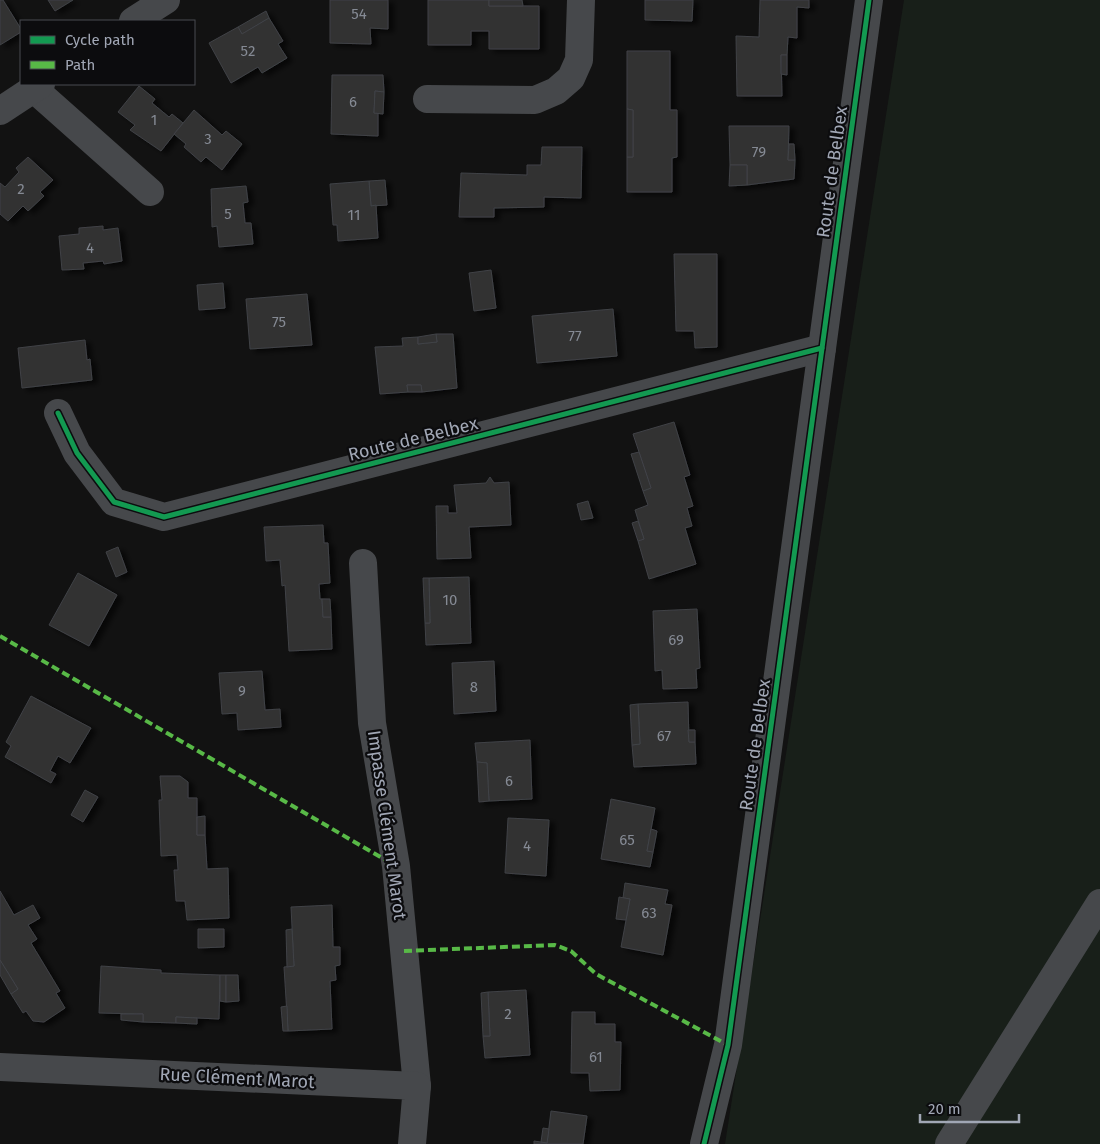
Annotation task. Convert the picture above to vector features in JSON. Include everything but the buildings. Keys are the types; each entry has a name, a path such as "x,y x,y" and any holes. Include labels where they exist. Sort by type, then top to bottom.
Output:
{"street":[{"path":"135,20 166,0"},
{"path":"427,99 535,100 556,91 572,78 579,60 581,0"},
{"name":"Route de Belbex","path":"704,1144 728,1045 869,0"},
{"path":"0,111 38,86 150,192"},
{"name":"Route de Belbex","path":"58,413 77,453 114,502 164,517 822,348"},
{"name":"Impasse Clément Marot","path":"363,563 372,723 396,866 417,1086"},
{"path":"949,1144 1100,903"},
{"name":"Rue Clément Marot","path":"0,1067 417,1086"},
{"path":"412,1144 417,1086"}],"shaded area":[{"path":"904,0 1100,0 1100,1144 725,1144"}],"marked path":[{"path":"0,636 396,866"},
{"path":"404,951 555,945 571,951 596,974 728,1045"}],"cycle path":[{"path":"704,1144 728,1045 869,0"},
{"path":"58,413 77,453 114,502 164,517 822,348"}]}
